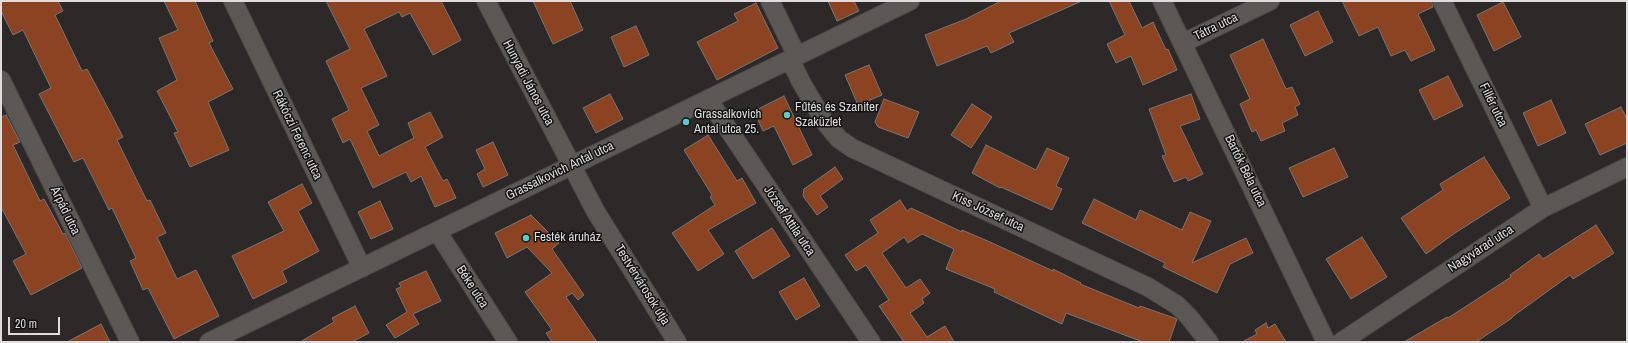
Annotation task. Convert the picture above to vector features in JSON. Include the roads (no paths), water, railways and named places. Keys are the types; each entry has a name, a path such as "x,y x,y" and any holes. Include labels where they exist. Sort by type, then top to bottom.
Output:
{"street":[{"name":"Rákóczi Ferenc utca","path":"233,1 362,268"},
{"name":"Hunyadi János utca","path":"486,1 571,165"},
{"name":"Kiss József utca","path":"770,1 794,58 801,82 824,121 839,139 852,148 1148,287 1177,305 1189,317 1209,342"},
{"name":"Grassalkovich Antal utca","path":"209,342 910,1"},
{"name":"Bartók Béla utca","path":"1162,1 1184,43 1326,342"},
{"name":"Tátra utca","path":"1184,43 1270,1"},
{"name":"Fillér utca","path":"1442,1 1543,208"},
{"name":"Árpád utca","path":"1,80 130,342"},
{"name":"József Attila utca","path":"708,99 871,342"},
{"name":"Testvérvárosok útja","path":"571,165 596,212 677,342"},
{"name":"Nagyvárad utca","path":"1341,342 1543,208 1627,167"},
{"name":"Béke utca","path":"436,231 508,342"}],"place":[{"name":"Fűtés és Szaniter Szaküzlet","path":"787,115"},
{"name":"Grassalkovich Antal utca 25.","path":"686,122"},
{"name":"Festék áruház","path":"526,238"}]}
